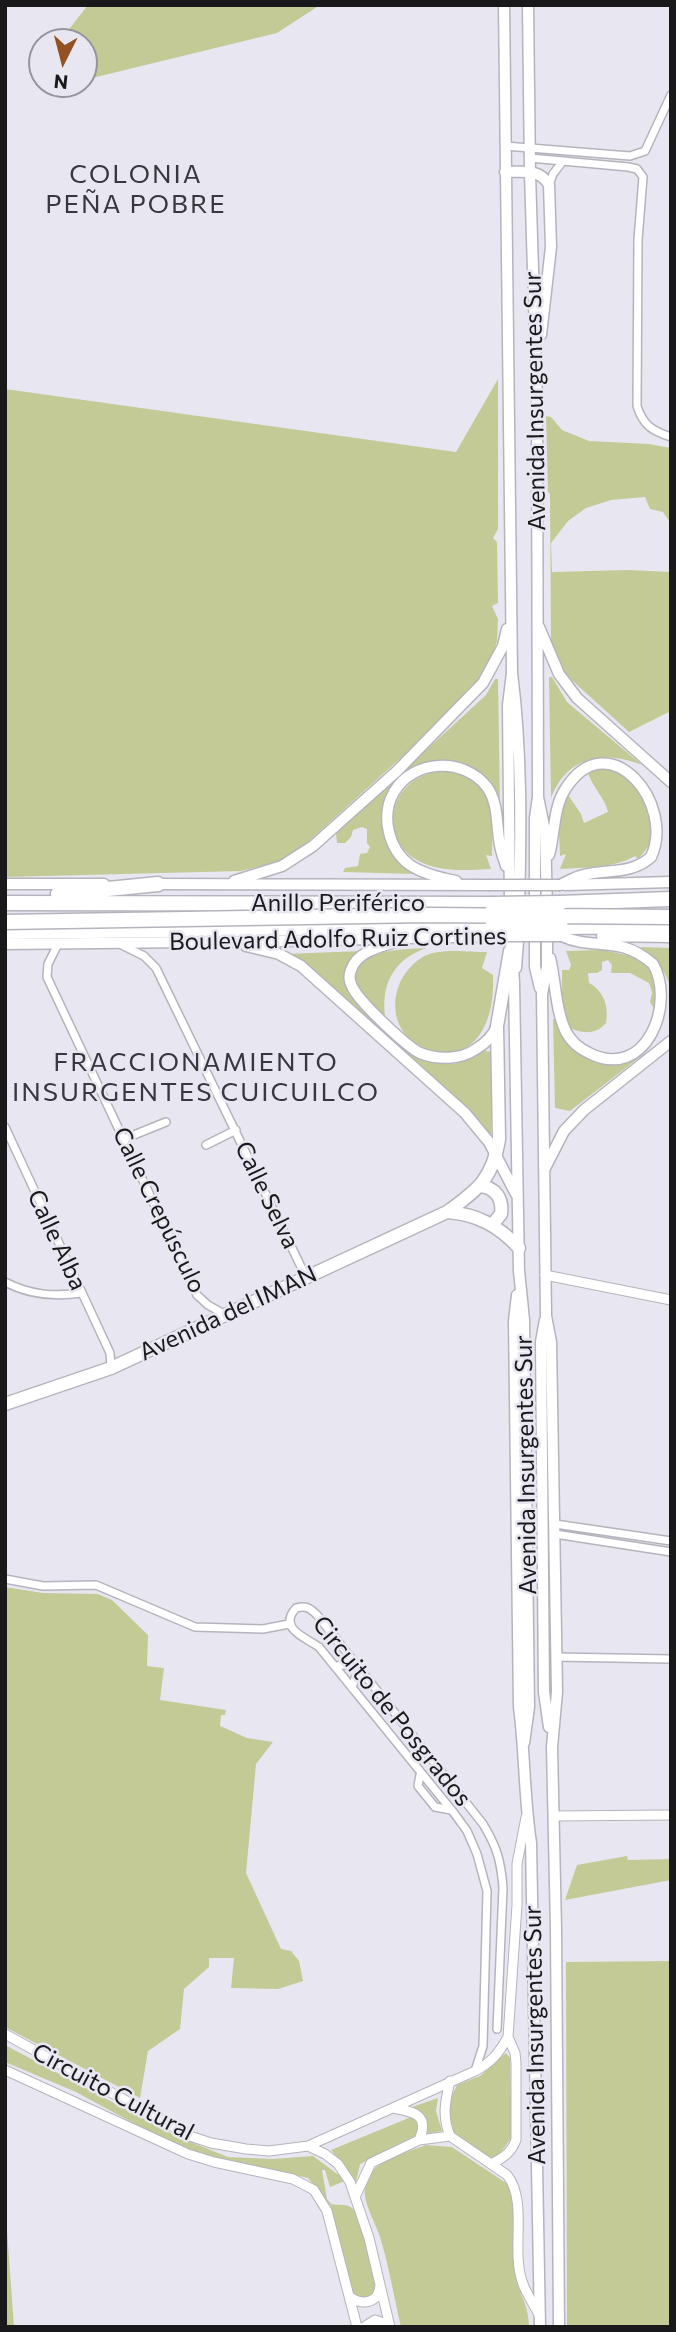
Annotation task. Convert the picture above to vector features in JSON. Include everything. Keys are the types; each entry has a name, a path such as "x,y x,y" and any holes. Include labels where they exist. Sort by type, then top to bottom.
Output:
{"highway":[{"path":"5,901 158,884"},
{"name":"Anillo Periférico","path":"5,901 561,904 671,899"},
{"path":"5,912 671,910"},
{"path":"5,922 427,915 671,917"},
{"name":"Anillo Periférico","path":"5,932 561,933 671,926"}],"main road":[{"name":"Avenida Insurgentes Sur","path":"504,5 512,673 516,705 520,837 519,951 514,982"},
{"name":"Avenida Insurgentes Sur","path":"528,5 536,366 538,797 535,818 535,967 542,994"},
{"path":"505,172 542,176 550,185 551,247 536,366"},
{"path":"223,885 282,866 313,846 397,771 483,683 503,646 511,612"},
{"path":"536,619 559,674 577,698 671,782"},
{"name":"Avenida Insurgentes Sur","path":"512,673 508,705 509,876 510,951 514,982 519,1248 514,1321 519,1707 524,1743 526,1815 531,1843 540,2321"},
{"path":"546,864 559,803 566,787 575,777 594,766 618,764 639,771 650,779"},
{"path":"472,885 416,869 396,850 388,828 389,807 393,793 414,774 431,767 446,766 469,772 482,782 494,804 499,844 509,876"},
{"name":"Avenida Insurgentes Sur","path":"538,797 543,818 546,864 548,951 542,994 545,1275 546,1316 551,1342 555,1529 557,1692 552,1747"},
{"path":"560,885 580,875 617,872 638,866 661,845 667,820"},
{"name":"Boulevard Adolfo Ruiz Cortines","path":"5,884 560,885 671,882"},
{"name":"Boulevard Adolfo Ruiz Cortines","path":"5,944 230,942 416,937 494,931"},
{"path":"548,951 559,1012 566,1031 578,1046 603,1059 623,1059 641,1053 656,1040 665,1024 668,1002 667,989 657,968 639,954 624,947 577,941 561,933"},
{"path":"561,933 671,937"},
{"path":"416,937 381,947 358,958 350,973 351,984 357,995 410,1047 433,1057 459,1057 473,1052 491,1037 497,1026"},
{"path":"230,942 279,954 301,967 465,1113 496,1155 518,1198"},
{"name":"Avenida del IMAN","path":"5,1404 111,1368 447,1212 480,1186 492,1168 499,1139 497,1026 510,951"},
{"path":"544,1170 564,1131 584,1110 671,1041"},
{"path":"480,1186 492,1189 500,1199 501,1214 492,1225"},
{"path":"447,1212 468,1214 492,1225 506,1234 519,1248"},
{"name":"Avenida Insurgentes Sur","path":"546,1316 541,1342 544,1692 552,1747 554,1816 559,2327"}],"street":[{"path":"530,152 630,156 641,153 645,151 671,95"},
{"path":"505,146 563,161 637,169 643,177 637,278 637,406 640,418 647,426 671,437"},
{"path":"550,185 553,174 563,161"},
{"name":"Calle Selva","path":"116,943 139,953 156,968 306,1277"},
{"name":"Calle Crepúsculo","path":"58,944 48,964 47,977 197,1295 225,1315"},
{"path":"124,1139 166,1122"},
{"name":"Calle Alba","path":"5,1128 110,1353 111,1368"},
{"path":"206,1145 236,1129"},
{"path":"545,1275 671,1300"},
{"path":"5,1282 39,1294 59,1296 81,1293"},
{"path":"110,1353 124,1362"},
{"path":"555,1529 671,1541"},
{"path":"555,1529 671,1552"},
{"path":"5,1579 43,1586 96,1585 195,1627 263,1629 289,1624"},
{"name":"Circuito de Posgrados","path":"475,2071 481,2056 484,2021 486,1891 477,1854 467,1831 458,1819 335,1666 319,1647 294,1631 289,1624 296,1608 310,1608 452,1784 496,1844 503,1888 497,2029"},
{"path":"335,1666 345,1665 348,1654"},
{"path":"556,1657 671,1659"},
{"path":"352,1688 355,1678 365,1676"},
{"path":"420,1774 418,1786 435,1807 451,1810"},
{"path":"440,1797 450,1794 452,1784"},
{"path":"458,1819 458,1813 463,1809 474,1813"},
{"path":"508,2037 517,1864 526,1815"},
{"path":"554,1816 671,1815"},
{"path":"484,2021 508,2037 516,2063 516,2140 512,2150 491,2164"},
{"name":"Circuito Cultural","path":"5,2035 190,2136 246,2150 269,2151 308,2146 475,2071 489,2064 508,2037"},
{"name":"Circuito Cultural","path":"5,2070 188,2154 293,2179 314,2190 327,2211 358,2327"},
{"path":"450,2081 443,2110 450,2136 513,2183 517,2196 517,2241 522,2282 540,2321"},
{"path":"393,2108 414,2112 421,2119 424,2129 419,2140"},
{"path":"355,2197 371,2163 419,2140 450,2136"},
{"path":"308,2146 338,2164 350,2182 369,2238 389,2327"},
{"path":"350,2297 358,2303 368,2303 376,2298 381,2290 380,2280"},
{"path":"363,2327 375,2320 389,2327"}],"green space":[{"path":"88,5 320,5 277,33 98,77 98,28 70,28"},
{"path":"498,379 498,529 493,538 497,542 498,603 492,606 498,619 497,641 484,675 471,691 300,849 278,862 241,871 5,877 5,389 456,452"},
{"path":"546,416 551,417 562,430 589,441 649,444 671,448 671,524 663,512 650,509 645,497 611,500 586,508 568,521 551,543 552,572 671,572 671,711 629,732 565,674 551,641 550,494"},
{"path":"549,677 552,677 567,702 642,765 614,758 588,760 567,773 551,798"},
{"path":"495,679 498,679 500,808 482,776 473,768 445,760 415,766 396,783 386,808 383,825 384,837 392,852 417,874 343,872 345,868 358,866 360,854 367,853 370,847 367,843 367,829 362,827 353,830 345,843 337,843 336,833 486,695"},
{"path":"614,768 635,775 646,783 653,793 658,815 653,838 638,859 635,856 608,865 560,869 566,854 560,856 559,828 566,792 584,823 608,812 588,773"},
{"path":"441,771 458,773 472,779 481,787 487,798 491,811 493,841 492,856 486,855 491,869 453,870 434,867 417,860 400,844 393,823 397,801 414,780"},
{"path":"640,947 671,948 671,989 659,965"},
{"path":"427,948 406,958 392,973 385,993 385,1016 359,987 356,974 359,965 378,954"},
{"path":"601,950 635,958 650,967 658,982 655,1010 650,1002 652,992 649,983 630,973 611,973 612,965 608,960 602,962 602,970 588,973 589,983 598,990 604,1000 606,1023 598,1030 578,1031 568,1027 562,1006 562,970 569,970 571,965 566,951"},
{"path":"361,951 347,983 430,1061 454,1064 472,1058 482,1050 491,1052 491,1137 475,1116 321,976 306,964 286,954"},
{"path":"487,952 482,968 493,975 489,1014 477,1039 458,1051 438,1053 418,1046 403,1031 395,1010 399,985 405,975 417,961 433,953"},
{"path":"553,1019 556,1019 584,1053 602,1063 627,1060 645,1053 570,1111 555,1108"},
{"path":"5,1587 43,1593 98,1594 112,1600 148,1635 147,1666 164,1668 160,1700 226,1710 225,1715 221,1715 220,1726 247,1738 273,1742 256,1764 246,1873 281,1949 291,1951 299,1961 303,1981 278,1989 231,1988 234,1958 209,1958 209,1967 184,1989 180,2029 148,2051 140,2098 5,2027"},
{"path":"627,1856 628,1860 671,1859 671,1880 565,1900 577,1865"},
{"path":"671,1961 671,2327 567,2327 566,1962"},
{"path":"5,2045 176,2136 228,2157 273,2159 313,2156 345,2181 330,2187 325,2170 322,2170 327,2199 331,2204 350,2206 362,2223 372,2260 376,2291 366,2299 355,2297 331,2206 308,2178 216,2159 170,2143 76,2092 5,2062"},
{"path":"506,2053 510,2058 512,2137 498,2156 489,2158 455,2137 449,2121 448,2104 457,2085 480,2076"},
{"path":"438,2098 436,2111 442,2131 426,2134 425,2115 412,2107"},
{"path":"411,2117 419,2124 418,2134 360,2164 356,2182 331,2150"},
{"path":"426,2145 452,2147 509,2185 513,2208 515,2274 527,2311 529,2327 401,2327 380,2237 365,2198 365,2185 373,2170 381,2164"},
{"path":"5,2202 14,2327 5,2327"}],"district":[{"name":"COLONIA PEÑA POBRE","path":"136,189"},
{"name":"FRACCIONAMIENTO INSURGENTES CUICUILCO","path":"196,1077"}]}
